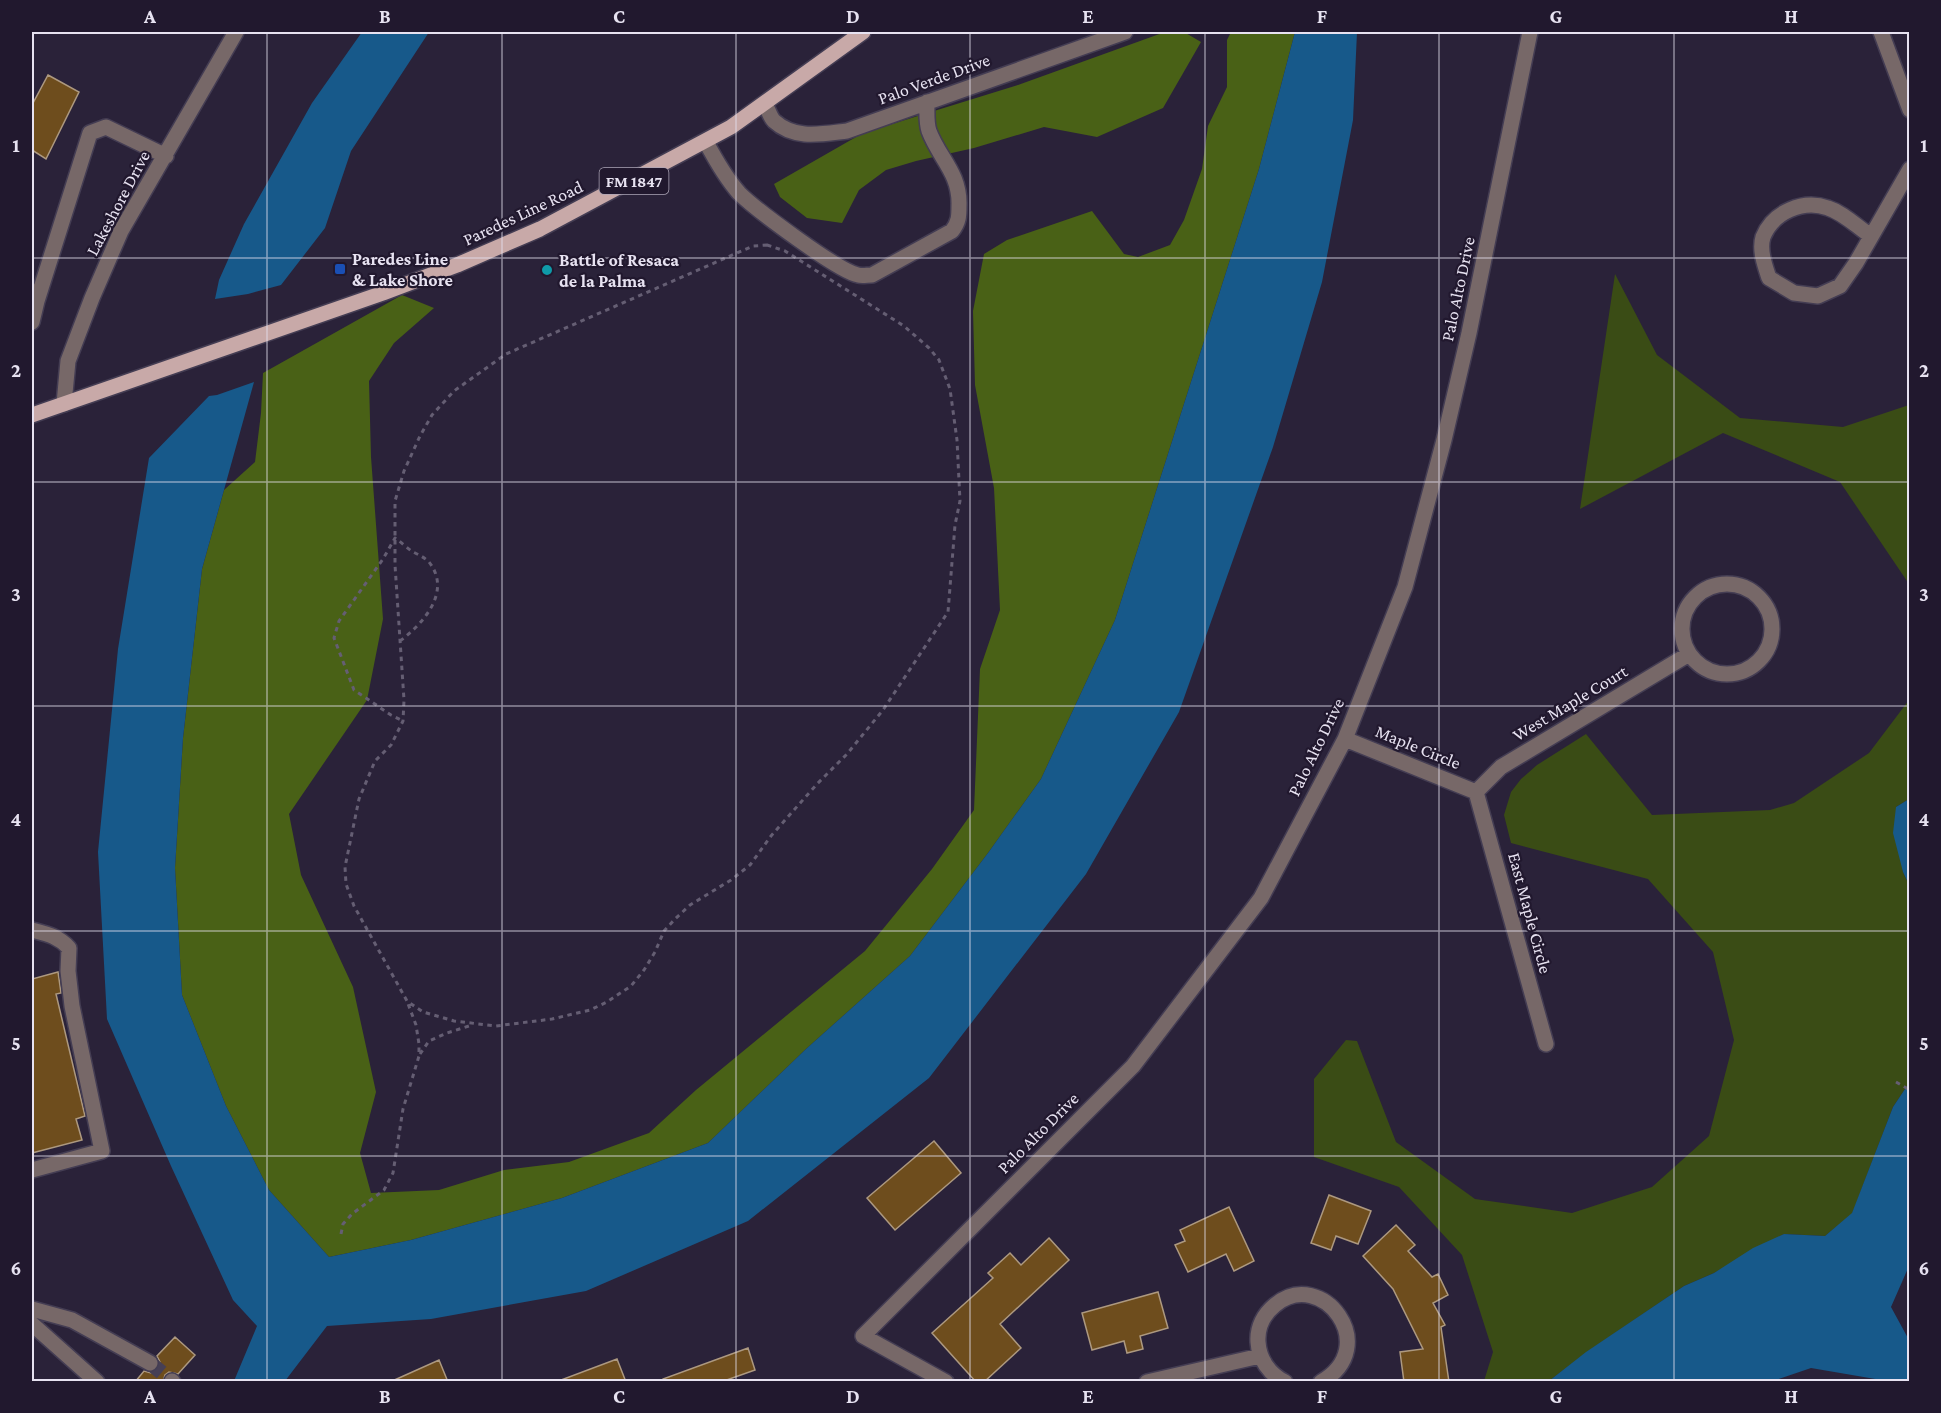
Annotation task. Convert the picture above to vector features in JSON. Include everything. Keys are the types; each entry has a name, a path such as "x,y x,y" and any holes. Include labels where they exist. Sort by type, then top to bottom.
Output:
{"main road":[{"name":"Paredes Line Road","path":"32,415 383,293 540,230 706,142 765,104 864,32"}],"street":[{"name":"Lakeshore Drive","path":"64,404 68,361 121,231 236,32"},
{"name":"Palo Verde Drive","path":"765,104 773,120 794,134 813,135 847,131 1125,32"},
{"name":"Palo Alto Drive","path":"946,1382 863,1336 1134,1066 1261,898 1346,739 1405,587 1432,485 1469,333 1530,32"},
{"path":"1881,32 1910,110"},
{"path":"706,142 739,192 758,210 830,262 856,275 872,275 952,231 959,223 959,191 949,164 936,147 928,128 927,102"},
{"path":"32,322 34,294 90,133 106,127 166,156"},
{"path":"1871,236 1829,208 1812,204 1791,208 1776,219 1763,238 1762,258 1769,278 1794,293 1818,297 1840,286 1871,236 1910,169"},
{"path":"1729,584 1743,587 1755,594 1765,605 1770,619 1771,635 1767,650 1751,666 1729,674 1714,672 1700,665 1689,654 1683,641 1684,613 1702,591 1715,585 1729,584"},
{"name":"West Maple Court","path":"1476,792 1501,767 1689,654"},
{"name":"Maple Circle","path":"1346,739 1476,792"},
{"name":"East Maple Circle","path":"1476,792 1546,1044"},
{"path":"32,930 52,934 69,948 68,971 72,1006 102,1151 32,1170"},
{"path":"1285,1382 1267,1368 1260,1356 1257,1340 1260,1325 1268,1311 1280,1301 1295,1296 1310,1296 1325,1301 1337,1311 1345,1325 1348,1339 1346,1353 1340,1366 1321,1382"},
{"path":"32,1309 72,1320 150,1363"},
{"path":"32,1324 97,1382"},
{"path":"1147,1382 1260,1356"}],"path":[{"path":"341,1234 343,1224 352,1214 384,1190 393,1173 403,1109 419,1056 416,1025 406,1001 354,906 346,884 345,867 359,799 375,761 391,745 403,721 395,501 404,471 432,415 454,391 506,354 753,246 767,245 784,251 904,326 939,360 950,388 957,440 960,501 952,550 948,612 883,710 847,754 771,836 750,865 690,905 675,919 664,931 655,952 631,986 590,1010 552,1019 496,1026 454,1021 423,1012 406,1001"},
{"path":"395,538 423,556 436,574 437,595 432,607 415,629 400,641"},
{"path":"395,538 339,621 334,638 354,690 403,721"},
{"path":"419,1056 429,1041 476,1023"},
{"path":"1896,1082 1910,1090"}],"green space":[{"path":"1165,32 1184,32 1201,42 1163,108 1097,137 1044,127 974,148 886,170 859,190 842,223 807,218 780,197 774,184 863,133 1018,85"},
{"path":"1231,32 1295,32 1259,169 1115,620 1041,779 988,853 910,956 806,1049 708,1143 562,1198 411,1240 329,1257 269,1190 226,1106 182,995 175,868 183,738 202,569 224,490 255,462 263,373 402,295 434,308 394,343 369,381 371,457 383,619 367,700 289,814 301,875 353,987 376,1092 360,1153 371,1193 439,1190 504,1170 569,1162 649,1133 696,1090 865,951 932,869 974,810 980,669 1000,610 994,488 975,385 973,311 984,254 1007,240 1092,211 1124,254 1138,257 1170,245 1184,220 1202,169 1208,126 1227,87 1227,40"},
{"path":"1615,274 1657,355 1740,418 1843,427 1909,405 1909,584 1840,482 1723,433 1580,509"},
{"path":"1909,700 1909,799 1896,807 1903,872 1909,885 1909,1083 1893,1107 1852,1214 1825,1236 1784,1234 1714,1273 1684,1286 1587,1352 1549,1381 1484,1381 1493,1352 1462,1255 1399,1187 1314,1157 1314,1079 1346,1040 1357,1041 1396,1142 1475,1199 1572,1213 1652,1187 1709,1136 1734,1040 1713,952 1648,879 1511,843 1504,815 1511,792 1521,779 1537,765 1586,734 1652,815 1770,810 1794,803 1869,753"}],"water":[{"path":"362,32 429,32 351,151 325,228 281,285 248,294 215,299 219,280 244,224 312,103"},
{"path":"1295,32 1357,32 1353,120 1322,282 1273,447 1179,712 1086,874 929,1078 748,1221 586,1291 431,1319 327,1326 285,1381 234,1381 257,1326 233,1300 107,1019 98,852 118,649 149,458 209,396 254,382 202,569 183,738 175,868 182,995 226,1106 269,1190 329,1257 411,1240 562,1198 708,1143 806,1049 910,956 1041,779 1115,620 1259,169"},
{"path":"1909,799 1909,885 1903,872 1893,833 1896,807"},
{"path":"1909,1083 1909,1266 1891,1307 1909,1340 1909,1381 1887,1381 1811,1368 1773,1381 1549,1381 1586,1352 1684,1286 1714,1273 1753,1248 1784,1234 1825,1236 1852,1213 1893,1107"}],"building":[{"path":"48,75 79,92 46,159 32,150 32,105"},
{"path":"58,972 61,993 56,994 85,1116 76,1119 82,1140 32,1153 32,979"},
{"path":"934,1141 961,1173 895,1230 867,1198"},
{"path":"1329,1195 1371,1211 1358,1244 1336,1236 1331,1250 1311,1243"},
{"path":"1229,1207 1254,1261 1234,1271 1226,1254 1188,1272 1175,1245 1185,1241 1180,1230"},
{"path":"1396,1225 1415,1245 1408,1251 1432,1277 1438,1274 1448,1295 1433,1303 1445,1325 1441,1327 1449,1382 1404,1382 1400,1352 1423,1349 1393,1289 1363,1256"},
{"path":"1049,1238 1069,1260 1000,1324 1021,1348 984,1382 976,1382 932,1333 993,1278 988,1273 1010,1253 1021,1265"},
{"path":"1158,1292 1168,1328 1140,1336 1143,1349 1127,1353 1124,1341 1092,1350 1082,1313"},
{"path":"175,1337 195,1355 178,1374 169,1372 165,1375 163,1382 135,1382 144,1371 151,1373 158,1368 160,1362 157,1356"},
{"path":"748,1348 755,1370 721,1382 663,1382 663,1379"},
{"path":"617,1359 626,1382 561,1382 561,1380"},
{"path":"439,1360 448,1382 390,1382"}],"tunnel":[{"path":"150,1363 172,1381"}],"place":[{"name":"Paredes Line & Lake Shore","path":"340,269"},
{"name":"Battle of Resaca de la Palma","path":"547,270"}]}
